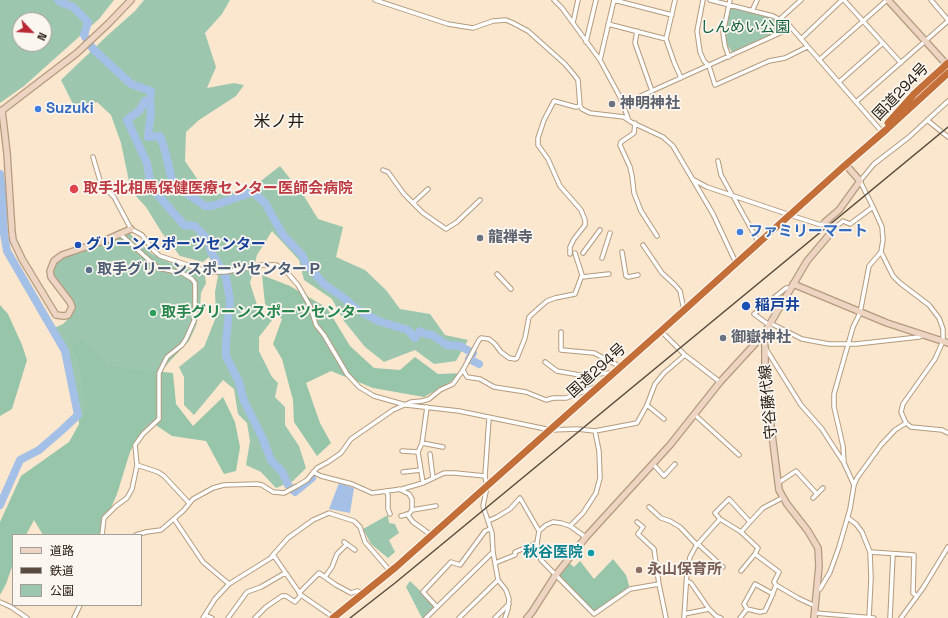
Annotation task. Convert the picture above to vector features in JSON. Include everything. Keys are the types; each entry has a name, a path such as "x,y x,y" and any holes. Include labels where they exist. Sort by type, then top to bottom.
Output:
{"highway":[{"name":"国道294号","path":"882,132 914,94 947,65"},
{"name":"国道294号","path":"334,618 391,572 432,536 948,73"}],"street":[{"path":"131,229 62,255 54,261 50,271 51,277 70,302 72,307 68,315 56,315 22,259 14,240 12,232 7,153 1,111 77,53 110,23 132,0"},
{"path":"375,0 439,22 465,28 476,27 498,20 509,21 520,26 537,38 571,70 578,80 580,106 585,111 628,118 654,132 673,146 694,180 722,232 736,263"},
{"path":"554,0 562,8 600,60 623,104 628,118"},
{"path":"573,23 578,0"},
{"path":"586,42 596,0"},
{"path":"600,60 614,0 672,15"},
{"path":"675,0 666,39 681,78"},
{"path":"703,0 697,31 700,52 709,66 715,85 769,61 785,58 807,47"},
{"path":"710,0 780,19 801,39 882,132"},
{"path":"730,0 723,33 725,46 730,57"},
{"path":"752,11 757,0"},
{"path":"780,19 801,0"},
{"path":"801,39 843,0 900,63"},
{"path":"819,60 887,0 947,65"},
{"path":"856,102 948,21 931,0"},
{"path":"608,24 666,39"},
{"path":"623,104 730,57 791,28"},
{"path":"637,31 635,43 652,91"},
{"path":"839,82 883,43"},
{"path":"570,254 570,246 585,225 585,220 581,210 560,186 548,159 538,145 538,138 544,120 554,101 576,107 580,106"},
{"path":"694,180 707,187 732,194 821,225 839,210 874,164 909,137 948,101"},
{"path":"926,120 948,137"},
{"path":"635,123 634,133 621,142 620,145 630,167 634,193 640,211 658,236"},
{"path":"93,157 101,184 114,197 131,229 142,235 154,251 160,256 209,272 225,272 261,265 276,265 285,270 298,285 310,306 316,325 324,335 347,374 359,386 374,396 406,404 459,411 550,430 595,430 637,423 655,384 664,373 685,355"},
{"path":"718,161 721,175 759,243"},
{"path":"844,463 844,446 834,407 834,394 853,327 860,313 869,266 881,252 884,240 882,227 860,181 846,164"},
{"path":"383,170 388,172 404,194 423,213 446,229 457,222 480,200"},
{"path":"413,203 428,189"},
{"path":"527,618 555,576 586,537 653,464 720,382 764,334 807,261 830,233 843,221 850,224 873,207"},
{"path":"826,222 830,233"},
{"path":"583,253 600,230"},
{"path":"602,258 610,233"},
{"path":"102,534 104,518 127,498 134,484 137,465 135,445 143,434 159,418 159,374 167,357 182,345 191,330 194,321 196,295 195,284 188,276 158,268 120,234"},
{"path":"643,245 662,273 680,291 684,310"},
{"path":"622,252 626,276 638,275"},
{"path":"881,252 893,276 900,284 929,305 939,318 943,329 945,342 935,359 903,404 902,412 906,423 911,427 942,430 948,433"},
{"path":"139,534 161,530 200,494 224,485 258,484 273,492 284,493 307,480 317,468 342,453 351,439 393,410 411,402 429,399 440,390 453,384 463,370 474,347 481,338 489,339 505,355 513,359 517,358 525,338 529,317 547,301 575,294 582,277 575,253"},
{"path":"498,274 511,289"},
{"path":"582,277 609,274"},
{"path":"924,335 919,337 848,345 829,344 802,339 770,324 754,314 786,288 792,286 860,313 945,342"},
{"path":"662,331 685,355 720,382"},
{"path":"561,332 561,350 594,353 621,367"},
{"name":"守谷藤代線","path":"764,334 765,379 778,483 782,498 811,536 818,548 819,566 815,615"},
{"path":"765,348 801,405 822,429 844,463 854,484"},
{"path":"545,362 557,371 580,375 613,373"},
{"path":"463,370 467,377 480,379 494,387 526,392 546,400 553,398 566,398 600,385"},
{"path":"647,404 664,419"},
{"path":"424,483 418,452 422,443 426,407"},
{"path":"694,414 739,455"},
{"path":"489,418 484,506 492,533 492,552 498,580 506,590 509,599 505,618"},
{"path":"816,590 820,589 830,572 839,548 848,518 854,484 857,478 881,445 895,430 906,423"},
{"path":"570,526 583,513 596,494 600,478 599,451 595,430"},
{"path":"422,443 443,447"},
{"path":"402,451 418,452"},
{"path":"430,454 433,478"},
{"path":"653,464 664,476 675,464"},
{"path":"137,465 158,472 164,476 189,503"},
{"path":"403,472 422,470"},
{"path":"778,483 796,471 817,494"},
{"path":"313,472 321,476 352,484 372,493 424,483 444,473 485,476"},
{"path":"813,498 823,488"},
{"path":"398,489 409,494 412,499 412,510"},
{"path":"386,491 388,495 388,509 390,514"},
{"path":"488,521 510,509 520,498 539,531 537,543 541,560 555,576 594,614 630,589 659,584"},
{"path":"741,532 763,508 782,498"},
{"path":"741,571 758,548 741,532 720,519 715,513 729,499 750,522"},
{"path":"401,516 412,510 436,506"},
{"path":"649,507 661,518 680,527 722,567"},
{"path":"212,618 204,616 215,599 229,584 272,556 288,538 313,520 329,513 354,521 360,526 365,542 391,572"},
{"path":"407,514 413,522 432,536"},
{"path":"815,615 871,618 870,552 862,532 856,524 848,518"},
{"path":"174,519 203,562 229,584"},
{"path":"709,609 684,616 690,557 697,544 720,519"},
{"path":"539,531 552,522 570,526 584,536"},
{"path":"636,522 643,527 638,534 654,549 666,618"},
{"path":"437,607 423,592 451,562 460,565 485,531 490,529"},
{"path":"325,577 332,567 337,554 346,543 355,550"},
{"path":"495,563 515,555 516,552 537,543"},
{"path":"900,618 948,548"},
{"path":"426,618 492,552"},
{"path":"870,552 914,555 913,593 916,596"},
{"path":"755,554 779,572 774,582 776,585 773,594 765,611 760,612 747,608 744,604 755,584 773,594"},
{"path":"890,618 893,554"},
{"path":"272,556 274,556 300,594 334,618"},
{"path":"228,618 247,592 261,588 285,573"},
{"path":"255,618 266,607 282,596 286,596 295,602 318,573 336,586 351,593 357,591 364,594"},
{"path":"460,618 498,580"},
{"path":"687,581 691,583 709,609 716,616 721,618"},
{"path":"776,585 815,606"},
{"path":"0,602 11,607 27,618"},
{"path":"495,618 509,604"},
{"path":"74,618 80,606"},
{"path":"740,618 747,608"}],"green space":[{"path":"0,0 114,0 99,19 24,86 0,103"},
{"path":"144,0 230,0 222,14 205,33 216,67 207,88 234,83 244,85 236,96 199,120 186,132 185,161 202,186 221,194 253,187 280,166 304,196 318,219 343,227 336,257 365,270 386,290 400,309 430,314 445,335 468,340 456,361 434,364 415,350 384,362 365,347 344,321 332,299 304,280 299,260 272,231 257,255 250,283 259,311 273,319 259,337 259,351 272,377 278,383 275,397 285,407 285,425 299,446 306,468 293,481 276,488 261,472 246,465 250,441 247,423 238,414 234,389 223,380 194,415 184,405 184,377 179,367 204,347 216,317 215,292 218,276 209,257 203,262 180,256 162,233 146,207 131,191 121,143 111,115 97,102 76,110 61,80 135,11"},
{"name":"しんめい公園","path":"729,5 773,16 791,28 734,55 726,43"},
{"name":"取手グリーンスポーツセンター","path":"129,233 152,254 205,276 206,283 201,293 200,308 196,326 189,341 156,378 156,422 140,438 80,428 66,355 52,329 63,324 74,309 72,300 54,276 53,270 57,261"},
{"path":"262,275 290,286 327,308 350,346 374,368 400,370 415,357 438,374 466,373 424,397 373,388 331,371 306,383 320,423 331,443 317,456 294,422 293,400 282,359 273,344 282,319 265,304"},
{"path":"0,305 8,314 27,360 12,409 0,416"},
{"path":"82,339 107,366 173,373 176,404 193,426 223,397 235,422 240,447 236,471 224,474 206,441 172,436 147,419 130,452 117,494 99,534 42,534 34,520 27,534 12,534 12,567 6,584 0,595 0,522 21,476 69,442 87,410 79,366 72,346"},
{"path":"388,515 389,523 395,524 399,533 389,540 395,552 388,558 371,544 363,529"},
{"path":"613,559 626,575 630,589 594,614 555,576 567,561 574,567 580,561 594,579"},
{"path":"410,581 437,607 426,618 422,618 406,587"}],"water":[{"path":"339,483 354,488 350,513 329,509"}],"waterway":[{"path":"58,0 73,7 88,22 84,35 93,49 131,84 151,91 150,102 145,101 140,110 127,120 147,163 150,180 157,194 184,225 195,226 211,242 210,250 226,277 230,300 226,356 239,382 244,401 262,437 271,460 283,473 288,485 295,492 312,478"},
{"path":"150,102 151,112 148,137 160,136 173,184 205,206 212,206 253,192 265,203 283,235 302,255 306,264 325,285 344,298 355,308 378,321 408,330 415,338 420,331 432,335 447,345 460,346 473,353 469,359 479,364"},
{"path":"0,174 4,234 7,251 65,351 78,415 39,450 20,460 0,505"}],"railway":[{"path":"350,618 395,583 948,127"}],"place":[{"name":"神明神社","path":"612,104"},
{"name":"Suzuki","path":"38,109"},
{"name":"取手北相馬保健医療センター医師会病院","path":"74,189"},
{"name":"ファミリーマート","path":"740,232"},
{"name":"龍禅寺","path":"480,238"},
{"name":"グリーンスポーツセンター","path":"78,245"},
{"name":"取手グリーンスポーツセンターＰ","path":"89,270"},
{"name":"稲戸井","path":"746,306"},
{"name":"取手グリーンスポーツセンター","path":"153,313"},
{"name":"御嶽神社","path":"723,338"},
{"name":"秋谷医院","path":"591,553"},
{"name":"永山保育所","path":"639,570"}],"district":[{"name":"米ノ井","path":"279,122"}]}
